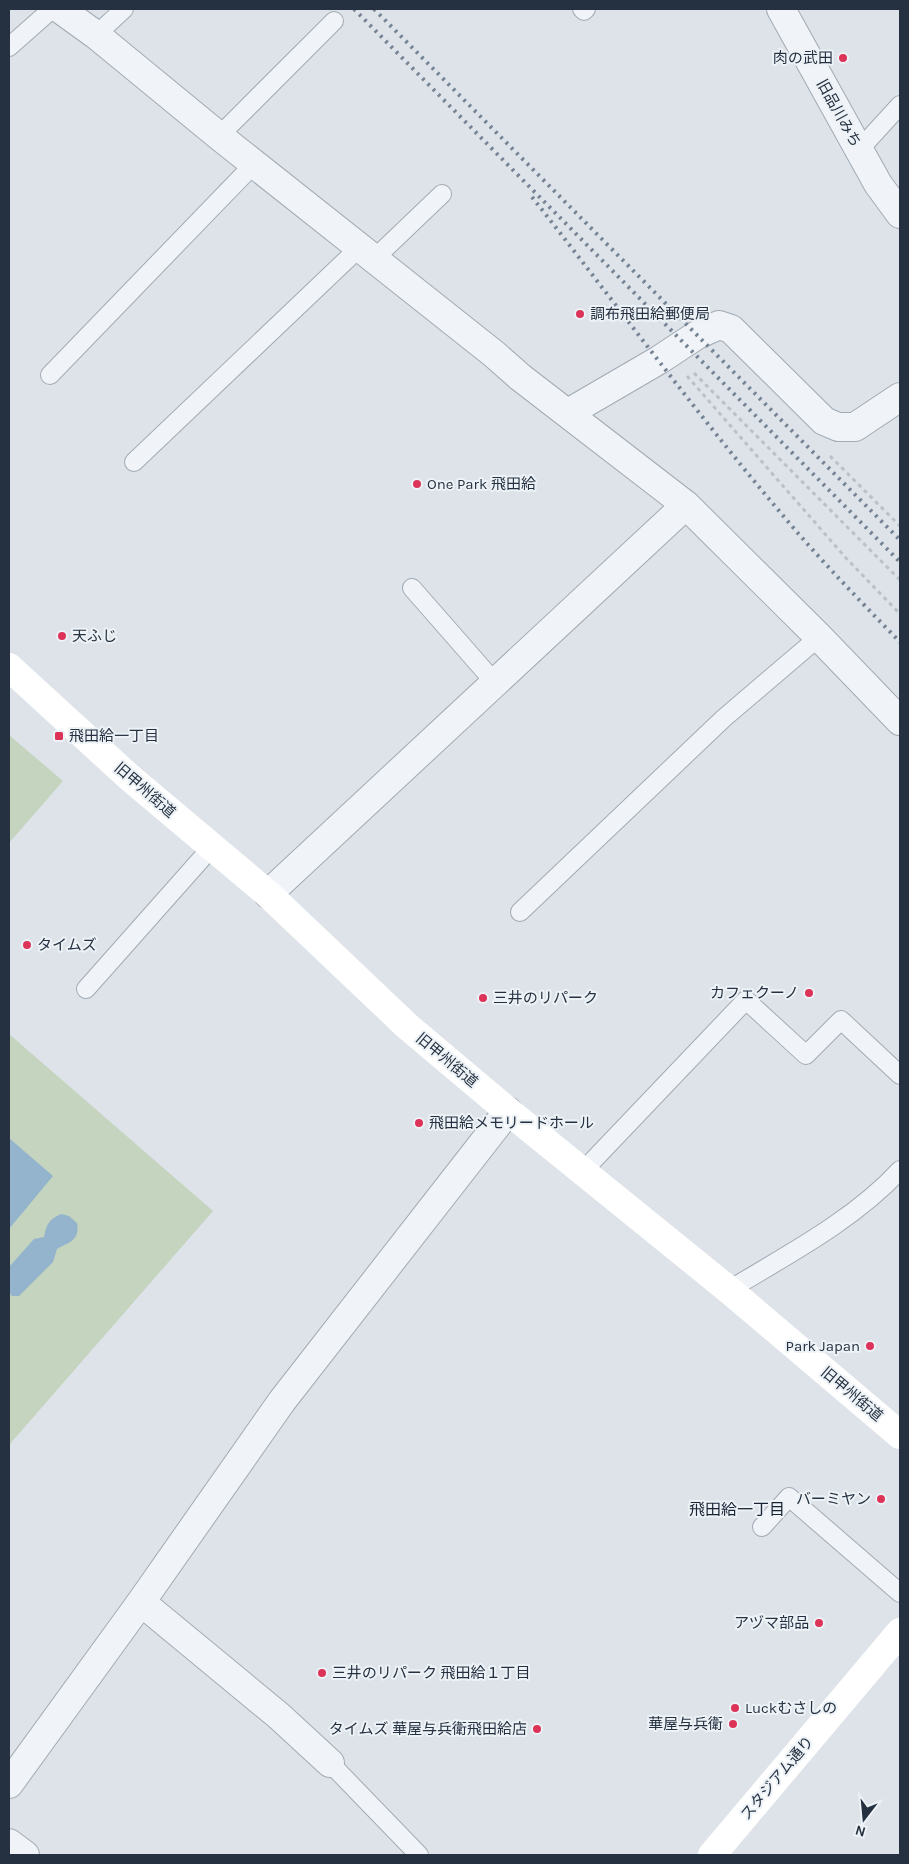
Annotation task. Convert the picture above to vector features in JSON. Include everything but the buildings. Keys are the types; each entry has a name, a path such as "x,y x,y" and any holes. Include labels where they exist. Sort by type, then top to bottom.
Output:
{"main road":[{"name":"旧甲州街道","path":"9,667 129,777 211,848 268,894 407,1026 508,1111 729,1290 900,1435"},
{"name":"スタジアム通り","path":"712,1855 900,1632"}],"street":[{"path":"60,9 96,35 219,136 494,354 520,377 568,412 686,505 819,637 900,721"},
{"name":"旧品川みち","path":"782,9 878,184 900,214"},
{"path":"568,412 659,360 696,335 719,325 732,329 824,421 838,427 855,426 900,397"},
{"path":"268,894 496,684 686,505"},
{"path":"9,1784 142,1602 282,1401 508,1111"},
{"path":"142,1602 279,1716 330,1763"},
{"path":"9,1843 25,1855"}],"lane":[{"path":"9,47 52,9"},
{"path":"96,35 124,9"},
{"path":"582,9 584,11 586,9"},
{"path":"219,136 334,21"},
{"path":"859,150 900,105"},
{"path":"50,375 254,163"},
{"path":"134,462 367,253 442,194"},
{"path":"412,588 496,684"},
{"path":"520,912 724,718 819,637"},
{"path":"86,990 211,848"},
{"path":"583,1171 746,1000 806,1055 841,1020 900,1075"},
{"path":"729,1290 818,1236 882,1190 900,1170"},
{"path":"762,1527 789,1497 900,1594"},
{"path":"330,1763 419,1855"}],"path":[{"path":"690,369 900,580"},
{"path":"685,373 846,558 900,614"}],"green space":[{"path":"9,735 63,781 9,843"},
{"path":"9,1034 213,1211 9,1445"}],"water":[{"path":"9,1138 53,1176 9,1229"},
{"path":"61,1214 69,1216 77,1223 78,1229 75,1237 57,1249 53,1262 19,1296 12,1296 9,1292 9,1267 34,1239 44,1237 49,1223"}],"railway":[{"path":"354,9 900,562"},
{"path":"374,9 900,540"},
{"path":"532,197 695,408 763,491 822,560 900,642"}],"place":[{"name":"肉の武田","path":"843,58"},
{"name":"調布飛田給郵便局","path":"580,314"},
{"name":"One Park 飛田給","path":"417,484"},
{"name":"天ふじ","path":"62,636"},
{"name":"飛田給一丁目","path":"59,736"},
{"name":"タイムズ","path":"27,945"},
{"name":"カフェクーノ","path":"809,993"},
{"name":"三井のリパーク","path":"483,998"},
{"name":"飛田給メモリードホール","path":"419,1123"},
{"name":"Park Japan","path":"870,1346"},
{"name":"バーミヤン","path":"881,1499"},
{"name":"アヅマ部品","path":"819,1623"},
{"name":"三井のリパーク 飛田給１丁目","path":"322,1673"},
{"name":"Luckむさしの","path":"735,1708"},
{"name":"華屋与兵衛","path":"733,1724"},
{"name":"タイムズ 華屋与兵衛飛田給店","path":"537,1729"}],"district":[{"name":"飛田給一丁目","path":"737,1509"}]}
